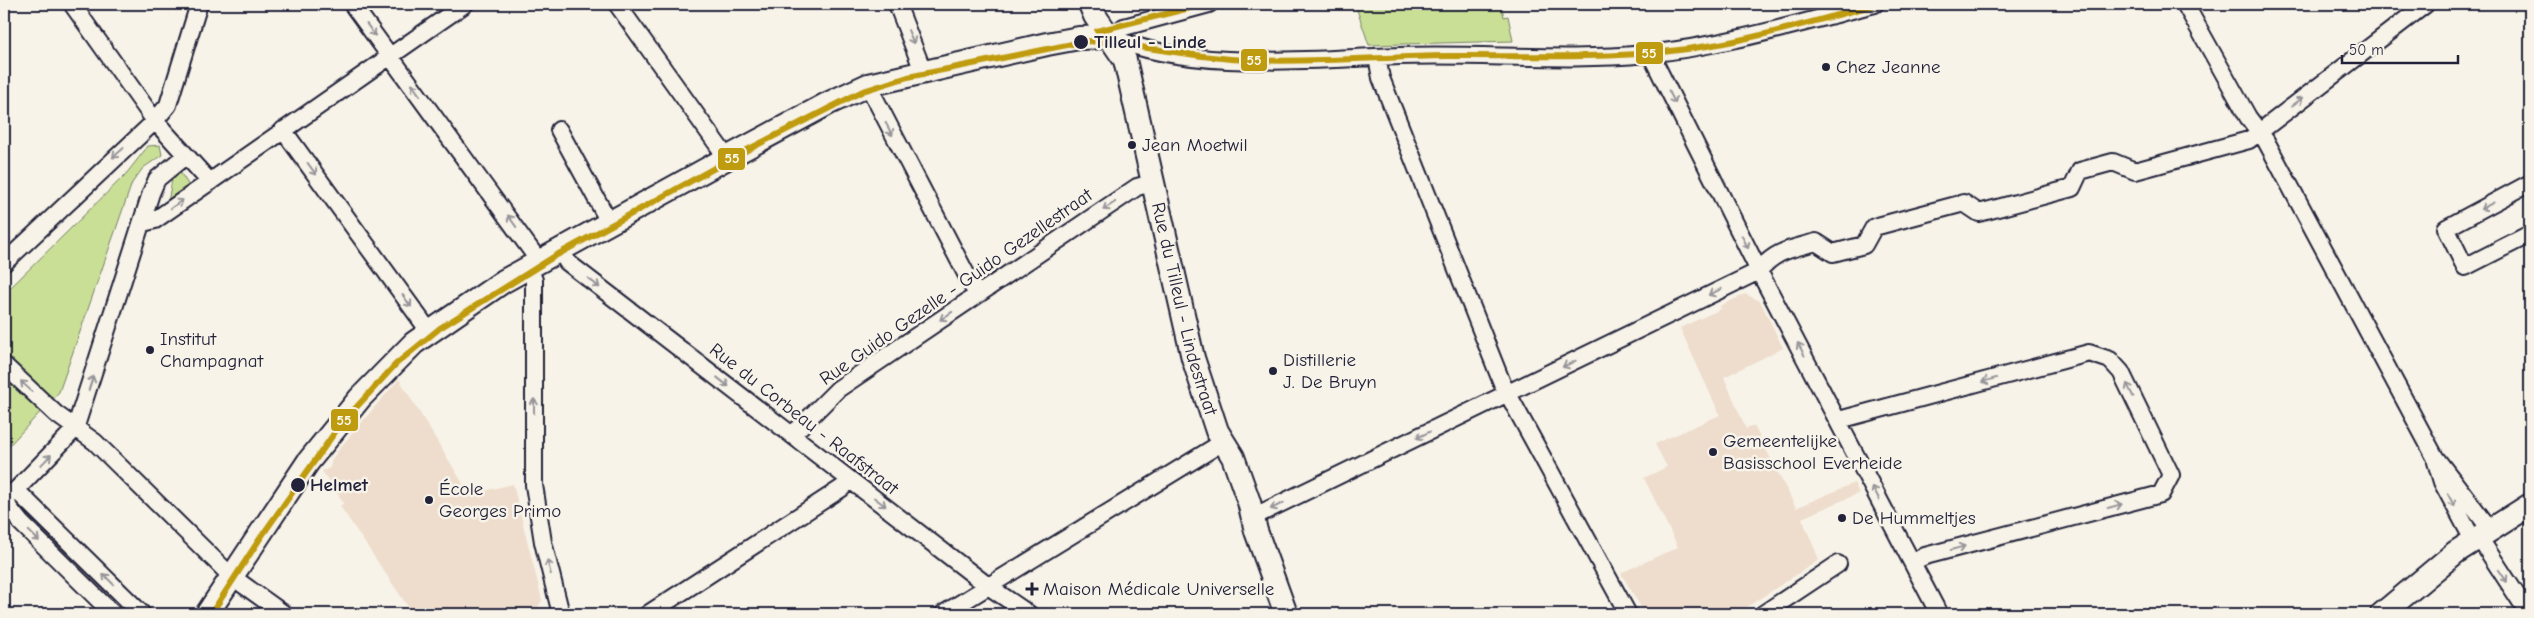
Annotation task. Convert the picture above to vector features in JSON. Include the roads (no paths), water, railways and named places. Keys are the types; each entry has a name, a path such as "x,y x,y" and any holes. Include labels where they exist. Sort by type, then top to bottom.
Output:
{"street":[{"path":"72,4 154,121 210,182"},
{"path":"4,263 154,121 168,105 200,4"},
{"path":"352,4 391,56 534,264 534,485 543,542 561,614"},
{"path":"143,223 155,220 465,4"},
{"path":"617,4 726,158"},
{"path":"897,4 924,71"},
{"name":"Rue du Tilleul - Lindestraat","path":"1090,4 1125,60 1193,358 1223,442 1232,457 1286,614"},
{"path":"1110,37 1124,26 1209,4"},
{"path":"207,614 329,434 382,374 407,349 429,331 560,249 829,103 868,85 1071,39 1110,37 1136,47 1199,56 1273,60 1448,55 1591,57 1650,53 1732,40 1875,4"},
{"path":"2185,4 2248,116 2266,141 2435,457 2442,482 2480,535 2529,614"},
{"path":"1253,517 1759,270 1769,258 1816,242 1833,253 1864,245 1874,227 1964,203 1978,213 2072,188 2080,171 2113,162 2135,171 2250,140 2426,4"},
{"path":"1650,53 1759,270 1939,614"},
{"path":"1377,57 1380,78 1508,394 1628,614"},
{"path":"868,85 977,295"},
{"path":"283,130 429,331"},
{"path":"559,130 609,222"},
{"path":"7,495 75,429 158,179 186,156"},
{"name":"Rue Guido Gezelle - Guido Gezellestraat","path":"792,435 838,389 1137,187 1152,183"},
{"path":"2530,183 2446,228 2465,267 2530,234"},
{"name":"Rue du Corbeau - Raafstraat","path":"560,249 567,262 988,586 1029,614"},
{"path":"1839,420 2089,353 2110,360 2122,372 2171,475 2161,494 1925,556 1912,562"},
{"path":"4,364 75,429 95,442 231,576 284,614"},
{"path":"943,614 1223,442"},
{"path":"648,614 842,488 850,480"},
{"path":"7,495 9,508 21,523 113,614"},
{"path":"7,495 142,614"},
{"path":"2382,614 2480,535 2530,505"},
{"path":"1762,614 1838,564"}],"place":[{"name":"Tilleul - Linde","path":"1081,42"},
{"name":"Chez Jeanne","path":"1826,67"},
{"name":"Jean Moetwil","path":"1132,145"},
{"name":"Institut Champagnat","path":"150,350"},
{"name":"Distillerie J. De Bruyn","path":"1273,371"},
{"name":"Gemeentelijke Basisschool Everheide","path":"1713,452"},
{"name":"Helmet","path":"298,485"},
{"name":"École Georges Primo","path":"429,500"},
{"name":"De Hummeltjes","path":"1842,518"},
{"name":"Maison Médicale Universelle","path":"1032,589"}]}
